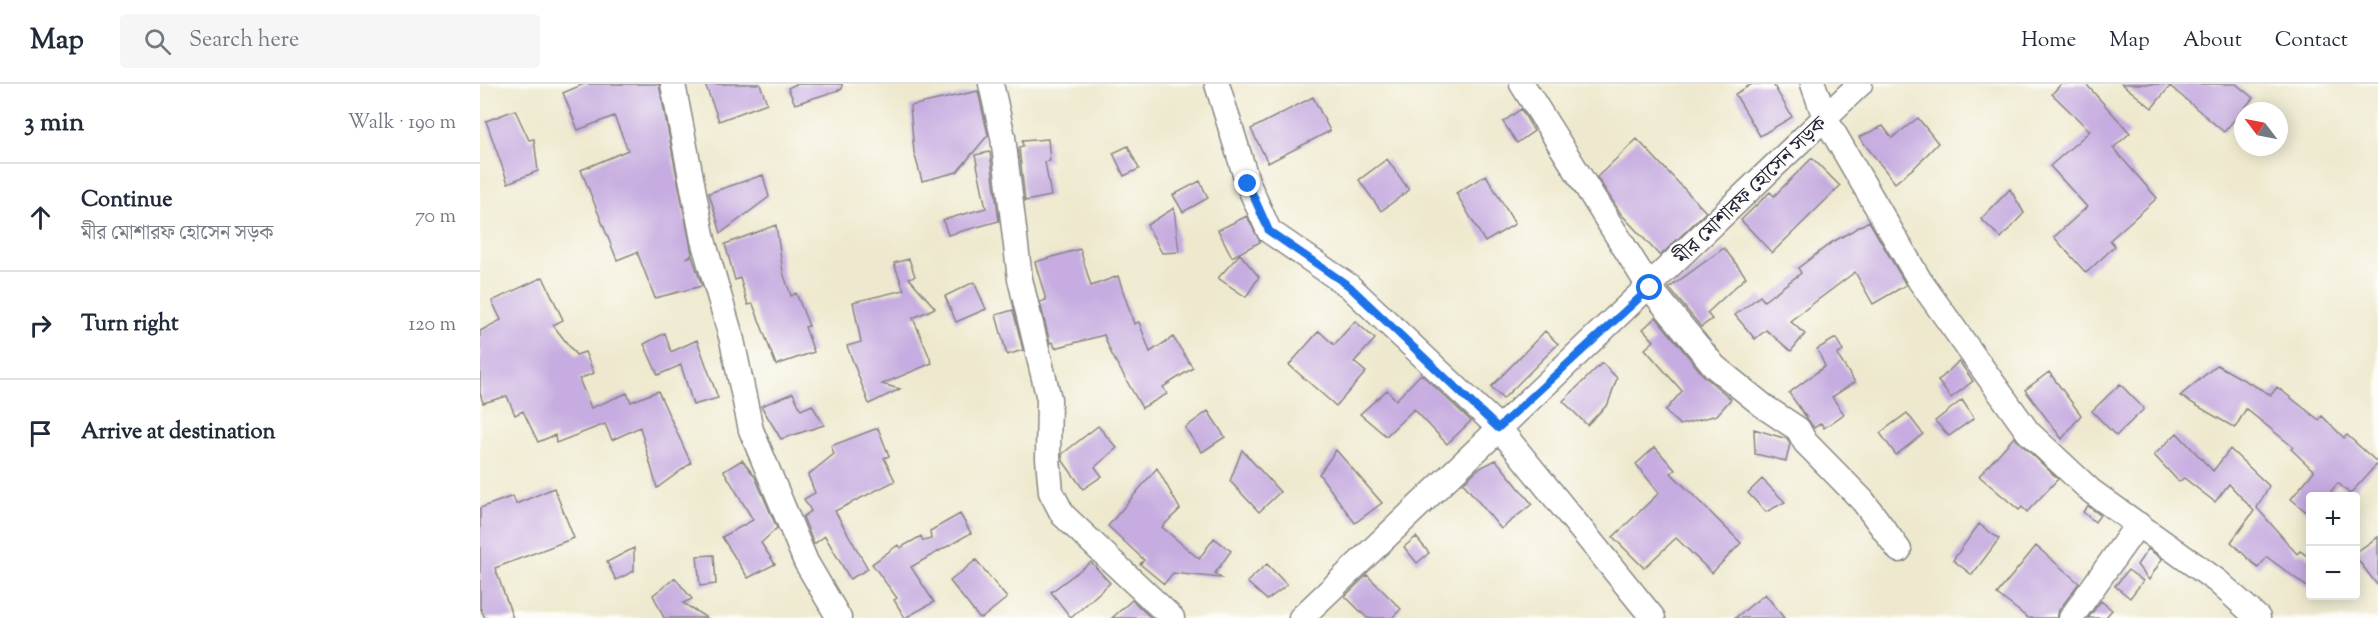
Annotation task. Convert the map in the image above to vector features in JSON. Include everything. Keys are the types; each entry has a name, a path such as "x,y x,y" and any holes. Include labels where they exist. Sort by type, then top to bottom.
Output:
{"street":[{"path":"673,84 703,240 735,350 751,430 806,562 839,618"},
{"path":"991,84 1003,137 1020,279 1049,399 1048,458 1051,492 1063,515 1172,618"},
{"path":"1217,84 1248,184 1269,231 1349,286 1498,428 1653,618"},
{"path":"1522,84 1650,288 1715,367 1766,408 1798,429 1805,442 1863,501 1899,550"},
{"path":"1813,84 1825,118 1920,281 2028,432 2091,490 2217,581 2258,618"},
{"name":"মীর মোশারফ হোসেন সড়ক","path":"1301,618 1498,428 1650,288 1860,84"},
{"path":"2071,618 2139,524"}],"building":[{"path":"584,84 659,84 692,254 686,258 692,256 702,286 655,298 637,252 617,260 581,170 628,150 614,116 578,130 563,93"},
{"path":"705,84 760,84 767,103 719,121"},
{"path":"796,84 842,84 842,89 795,104 788,88"},
{"path":"1752,84 1773,84 1792,117 1760,136 1735,94"},
{"path":"2061,84 2086,84 2130,133 2113,148 2157,198 2110,240 2115,246 2086,273 2054,237 2087,207 2050,166 2090,131 2052,94"},
{"path":"2122,84 2236,84 2253,98 2250,102 2234,102 2234,120 2224,132 2170,86 2152,108"},
{"path":"978,91 988,135 957,172 922,181 914,152 910,106"},
{"path":"1313,97 1330,131 1268,163 1251,129"},
{"path":"1521,109 1534,131 1517,143 1503,122"},
{"path":"515,110 529,140 534,139 538,171 508,183 486,121"},
{"path":"1918,118 1938,143 1916,166 1895,183 1859,137 1883,126 1892,138"},
{"path":"1048,139 1050,161 1045,162 1051,196 1025,201 1019,147 1023,146 1022,141"},
{"path":"1637,139 1706,212 1660,256 1621,214 1597,177"},
{"path":"1128,146 1139,169 1124,176 1113,153"},
{"path":"990,152 999,221 948,235 943,220 986,208 975,155"},
{"path":"1812,158 1840,186 1772,253 1741,220 1770,192 1774,196"},
{"path":"1387,159 1409,190 1381,211 1359,180"},
{"path":"763,175 769,197 721,233 709,193"},
{"path":"1486,175 1515,224 1485,242 1456,193"},
{"path":"1200,181 1208,198 1183,212 1173,195"},
{"path":"2010,189 2024,213 2001,238 1981,219"},
{"path":"1174,208 1179,252 1162,253 1147,225"},
{"path":"1247,216 1260,242 1232,257 1218,230"},
{"path":"1869,221 1906,285 1873,304 1855,272 1790,321 1805,334 1791,351 1766,330 1755,339 1735,315 1760,296 1764,301 1801,273 1798,268 1831,243"},
{"path":"776,225 783,272 791,296 796,293 809,326 805,327 814,352 776,365 753,304 748,305 740,278 735,280 725,244"},
{"path":"1724,248 1746,277 1707,313 1712,319 1701,327 1669,288"},
{"path":"1080,249 1091,286 1118,276 1134,324 1139,322 1150,352 1173,337 1193,368 1163,387 1167,394 1142,408 1111,353 1104,335 1055,348 1053,342 1050,343 1040,302 1046,300 1035,262"},
{"path":"1240,254 1259,277 1246,297 1218,278"},
{"path":"909,259 915,276 909,278 935,308 913,318 932,363 882,384 900,389 869,404 847,346 861,342 853,302 904,290 894,263"},
{"path":"543,277 563,320 553,325 576,355 585,352 594,373 579,379 591,408 627,393 631,402 658,391 691,463 657,488 640,427 612,440 605,424 556,443 555,435 538,442 523,411 515,415 507,396 483,403 480,393 480,331 501,320 492,301"},
{"path":"974,282 986,309 956,322 945,296"},
{"path":"1013,310 1023,350 1007,355 996,315"},
{"path":"1656,317 1704,376 1731,399 1717,415 1680,425 1665,411 1682,391 1645,349 1654,341 1643,329"},
{"path":"1355,321 1375,339 1354,362 1366,372 1336,406 1289,365 1319,331 1334,345"},
{"path":"1545,331 1558,344 1503,399 1491,387"},
{"path":"665,333 671,352 697,340 718,398 693,405 681,365 658,375 644,344"},
{"path":"1836,338 1843,351 1837,355 1855,382 1832,397 1844,414 1824,428 1821,423 1814,428 1789,393 1825,366 1817,349"},
{"path":"1959,361 1973,381 1951,398 1938,381"},
{"path":"1602,363 1617,378 1608,404 1587,425 1563,401"},
{"path":"2217,365 2271,395 2277,387 2319,420 2322,416 2344,438 2347,435 2378,463 2352,492 2348,492 2338,483 2330,492 2306,492 2306,512 2291,499 2314,471 2291,449 2293,447 2246,409 2235,428 2180,396"},
{"path":"2049,372 2081,415 2062,439 2025,390"},
{"path":"1421,374 1471,421 1447,444 1414,409 1386,436 1360,414 1387,390 1396,400"},
{"path":"2120,384 2144,409 2116,436 2092,411"},
{"path":"793,393 801,410 812,405 824,425 781,439 761,406"},
{"path":"1962,400 1974,418 1949,436 1935,421"},
{"path":"1208,411 1225,437 1202,452 1185,428"},
{"path":"1907,413 1923,434 1896,455 1880,433"},
{"path":"1098,426 1117,448 1095,467 1102,476 1083,489 1063,461 1062,454"},
{"path":"878,428 889,456 884,458 895,481 835,511 868,569 850,579 825,536 814,544 803,517 811,511 804,499 815,493 808,475 834,454 831,446"},
{"path":"1754,429 1787,439 1790,444 1786,461 1755,454"},
{"path":"2177,433 2213,471 2230,449 2269,486 2257,508 2297,554 2300,551 2306,555 2306,586 2267,557 2258,568 2231,542 2254,511 2229,484 2215,502 2184,478 2179,482 2154,455"},
{"path":"2014,437 2058,479 2027,512 2022,507 2019,510 1979,476"},
{"path":"1655,447 1675,470 1671,473 1741,543 1712,573 1676,538 1644,568 1613,537 1659,493 1636,464"},
{"path":"1242,450 1280,492 1259,512 1230,481"},
{"path":"1336,450 1382,503 1355,523 1319,474"},
{"path":"742,460 755,477 777,528 761,543 775,564 748,578 722,537 753,520 724,471"},
{"path":"1496,460 1532,504 1501,529 1463,483 1478,469"},
{"path":"1157,468 1180,509 1162,527 1199,559 1214,538 1231,551 1215,573 1221,578 1173,573 1164,584 1140,564 1144,560 1108,526"},
{"path":"1762,479 1785,502 1766,512 1748,493"},
{"path":"554,488 574,538 495,568 513,618 485,618 480,607 480,508 513,496 516,504"},
{"path":"2088,506 2100,515 2095,522 2083,512"},
{"path":"960,514 971,533 911,567 934,602 905,618 894,600 897,598 872,564 898,545 900,548 921,536 923,541 931,539 930,531"},
{"path":"1979,524 1999,539 1972,575 1953,560"},
{"path":"1416,537 1429,553 1417,563 1404,547"},
{"path":"2378,537 2378,586 2360,563 2360,550"},
{"path":"2036,546 2079,583 2059,610 2057,618 2028,618 1997,594"},
{"path":"634,548 634,571 616,580 607,562"},
{"path":"2148,549 2162,559 2149,580 2137,565"},
{"path":"714,555 716,584 700,586 697,556"},
{"path":"976,560 1007,598 982,618 979,618 950,581"},
{"path":"1091,562 1110,583 1071,618 1051,592"},
{"path":"1267,564 1287,585 1267,600 1247,582"},
{"path":"2128,570 2143,581 2130,598 2115,586"},
{"path":"1367,575 1401,609 1392,618 1367,618 1345,596"},
{"path":"675,578 692,599 683,603 707,618 664,618 653,595"},
{"path":"1765,594 1784,618 1735,618"},
{"path":"1132,600 1151,618 1112,618"},
{"path":"2101,601 2112,610 2105,618 2088,618"}],"route":[{"path":"1248,184 1269,231 1291,249 1349,286 1498,428 1650,288"}]}
